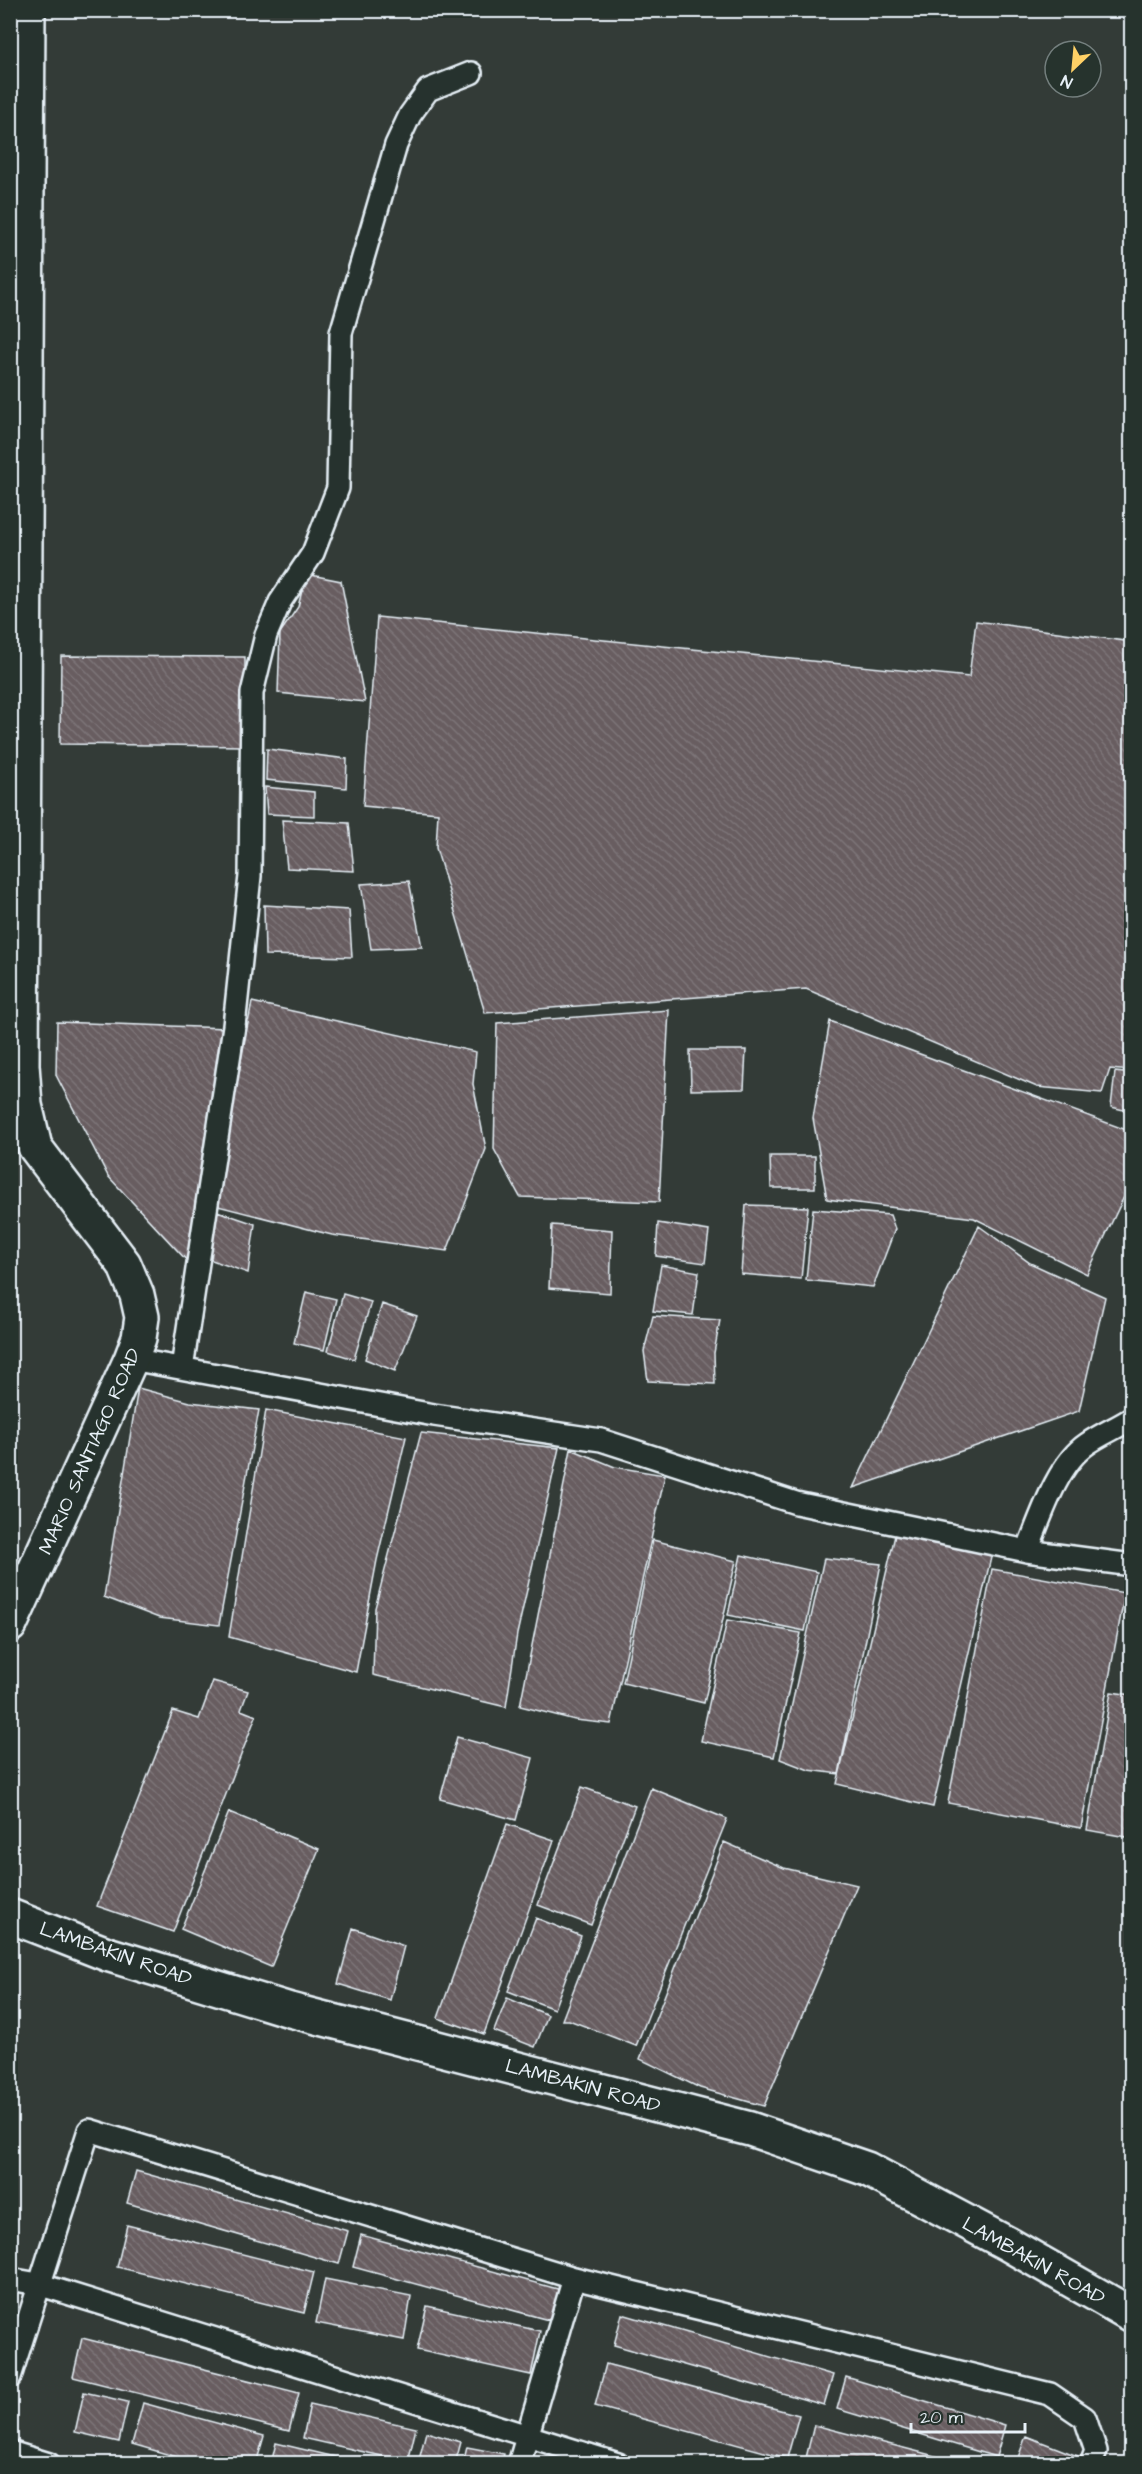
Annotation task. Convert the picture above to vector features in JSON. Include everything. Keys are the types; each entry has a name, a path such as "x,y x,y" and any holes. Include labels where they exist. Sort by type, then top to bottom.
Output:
{"street":[{"name":"MARIO SANTIAGO ROAD","path":"10,1625 131,1359 139,1338 142,1317 137,1295 124,1264 34,1147 26,1105 22,1053 28,10"},
{"name":"LAMBAKIN ROAD","path":"10,1916 107,1953 290,2010 750,2129 867,2169 1008,2244 1131,2314"}],"lane":[{"path":"182,1368 234,1026 250,876 252,693 266,635 280,602 313,553 338,488 340,333 396,144 410,115 428,90 471,73"},
{"path":"131,1359 434,1415 602,1440 796,1503 1028,1551 1131,1565"},
{"path":"1028,1551 1042,1512 1062,1473 1084,1446 1131,1418"},
{"path":"10,2377 89,2130 574,2278 1050,2394 1085,2418 1096,2451 1091,2463"},
{"path":"519,2463 574,2278"},
{"path":"10,2279 38,2284 618,2463"},
{"path":"10,2452 49,2463"}],"building":[{"path":"306,574 341,581 365,702 278,693 280,633 298,607"},
{"path":"377,617 969,677 976,621 1132,642 1132,1071 1110,1069 1102,1093 1037,1087 806,989 485,1013 436,848 438,813 363,806"},
{"path":"61,656 245,657 245,746 60,744"},
{"path":"267,749 347,759 346,788 266,780"},
{"path":"265,787 314,792 314,816 267,814"},
{"path":"282,820 349,823 354,871 287,868"},
{"path":"409,881 422,947 371,949 361,884"},
{"path":"264,905 349,910 352,957 265,955"},
{"path":"252,1002 476,1052 473,1084 486,1149 447,1251 332,1235 214,1205"},
{"path":"669,1010 659,1202 520,1197 494,1149 497,1023"},
{"path":"830,1021 1132,1132 1132,1180 1087,1274 974,1218 827,1199 813,1118"},
{"path":"57,1022 226,1028 191,1265 108,1176 56,1075"},
{"path":"690,1050 746,1050 744,1089 691,1090"},
{"path":"1115,1072 1132,1074 1132,1112 1111,1107"},
{"path":"770,1156 815,1156 815,1188 771,1188"},
{"path":"746,1205 808,1207 801,1279 741,1274"},
{"path":"813,1209 890,1215 895,1229 873,1287 806,1280"},
{"path":"217,1211 255,1224 248,1273 209,1259"},
{"path":"658,1223 709,1231 705,1263 656,1256"},
{"path":"552,1225 612,1230 610,1293 549,1288"},
{"path":"979,1226 1030,1263 1105,1297 1079,1411 853,1488"},
{"path":"661,1265 699,1272 693,1315 653,1311"},
{"path":"306,1292 336,1299 324,1350 294,1343"},
{"path":"343,1294 371,1302 354,1359 328,1351"},
{"path":"382,1304 417,1316 395,1371 365,1359"},
{"path":"653,1316 720,1320 714,1353 715,1384 648,1381 644,1351"},
{"path":"138,1388 190,1402 259,1410 219,1625 159,1618 104,1597"},
{"path":"266,1410 406,1437 377,1560 356,1672 229,1637"},
{"path":"421,1433 559,1448 517,1634 506,1707 373,1675 375,1608"},
{"path":"571,1449 615,1467 665,1475 611,1724 575,1720 520,1706"},
{"path":"896,1531 992,1553 933,1807 837,1784"},
{"path":"653,1540 736,1561 704,1703 623,1683"},
{"path":"741,1555 817,1572 805,1631 728,1615"},
{"path":"824,1558 881,1564 839,1774 809,1770 780,1759"},
{"path":"992,1569 1125,1593 1081,1828 948,1803"},
{"path":"727,1620 801,1633 774,1757 701,1741"},
{"path":"213,1681 248,1691 241,1710 256,1716 173,1932 97,1906 173,1711 199,1719"},
{"path":"1111,1692 1132,1695 1132,1838 1087,1830"},
{"path":"457,1737 533,1758 516,1820 440,1799"},
{"path":"582,1787 635,1806 591,1925 538,1905"},
{"path":"651,1788 727,1819 636,2046 569,2020 562,2020"},
{"path":"229,1812 319,1849 271,1967 181,1929"},
{"path":"507,1824 554,1840 484,2034 438,2018"},
{"path":"724,1842 784,1868 857,1885 764,2106 700,2088 640,2059"},
{"path":"536,1918 581,1936 554,2009 508,1991"},
{"path":"353,1928 404,1946 390,2000 338,1984"},
{"path":"507,1998 548,2015 535,2047 494,2031"},
{"path":"136,2171 348,2231 339,2264 127,2203"},
{"path":"127,2225 314,2272 304,2313 117,2267"},
{"path":"361,2235 565,2291 556,2322 353,2267"},
{"path":"325,2279 411,2296 404,2340 316,2323"},
{"path":"427,2306 540,2331 531,2375 417,2350"},
{"path":"622,2314 833,2375 824,2405 614,2345"},
{"path":"82,2338 299,2393 289,2431 73,2377"},
{"path":"606,2364 799,2415 787,2458 595,2406"},
{"path":"846,2377 1005,2425 996,2457 837,2409"},
{"path":"84,2392 128,2402 119,2442 75,2432"},
{"path":"143,2403 264,2436 256,2464 201,2464 132,2444"},
{"path":"310,2404 416,2428 408,2462 303,2438"},
{"path":"814,2425 966,2464 805,2462"},
{"path":"426,2432 461,2442 455,2464 418,2464"},
{"path":"1026,2436 1080,2457 1077,2464 1016,2463"},
{"path":"276,2443 365,2464 271,2464"},
{"path":"467,2447 504,2454 502,2464 463,2464"}]}
